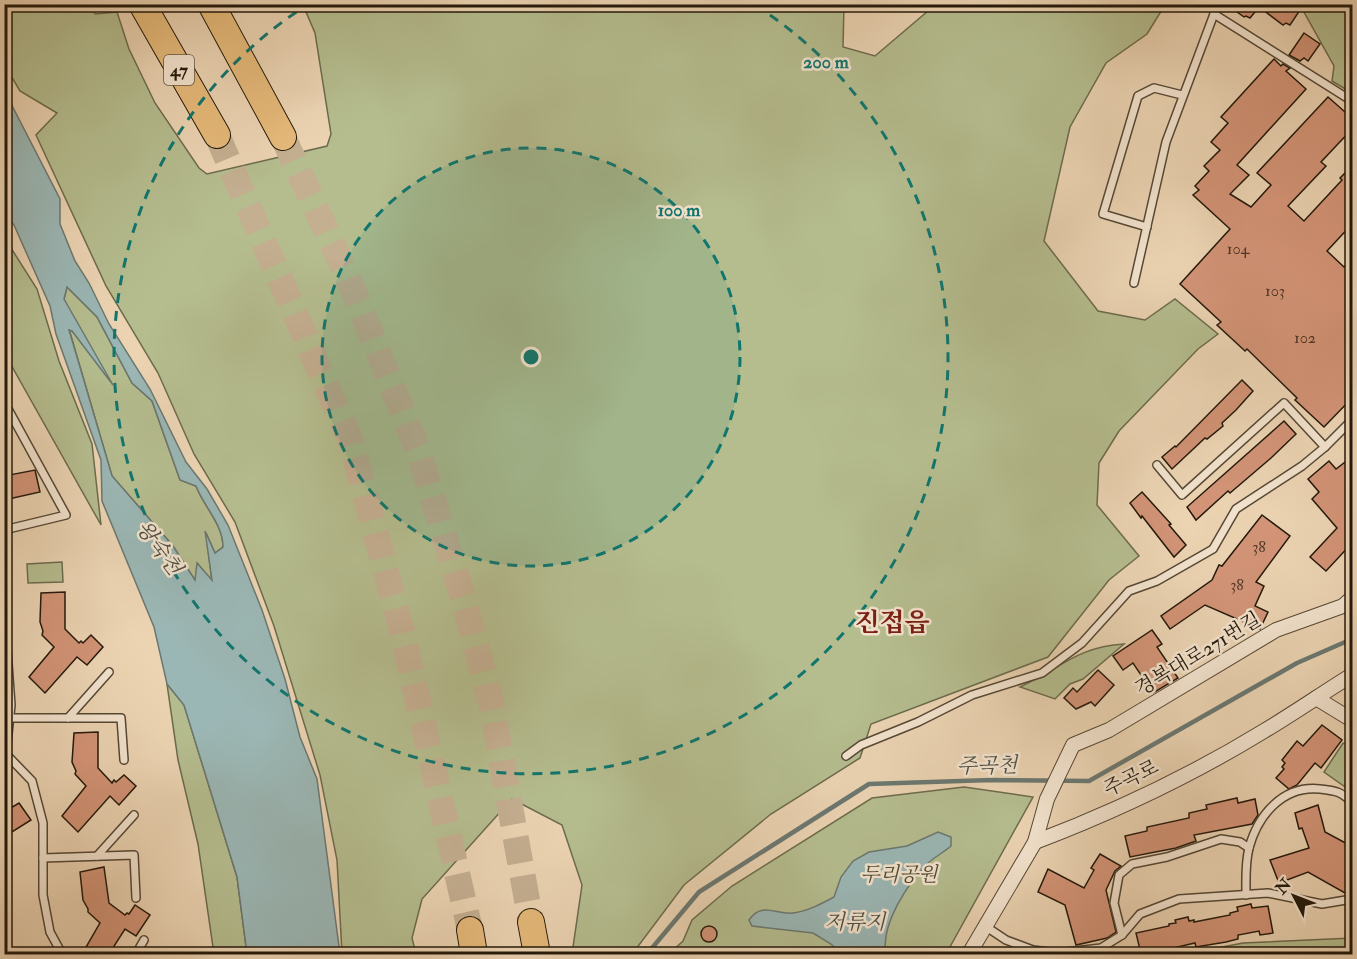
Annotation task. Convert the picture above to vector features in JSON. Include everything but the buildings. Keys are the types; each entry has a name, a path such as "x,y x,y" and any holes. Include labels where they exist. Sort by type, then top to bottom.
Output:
{"highway":[{"name":"47","path":"142,4 217,135"},
{"path":"211,4 283,137"},
{"path":"531,922 537,954"}],"street":[{"name":"경복대로271번길","path":"1035,842 1047,799 1073,746 1109,730 1276,630 1343,606 1353,598"},
{"name":"주곡로","path":"1035,842 1129,802 1209,762 1264,731 1353,675"},
{"path":"1316,698 1353,720"},
{"path":"969,954 1035,842"}],"lane":[{"path":"1134,283 1166,142 1182,95 1219,4"},
{"path":"1214,14 1353,101"},
{"path":"1147,227 1103,214 1138,96 1154,88 1182,95"},
{"path":"1157,465 1182,495 1284,403 1325,447"},
{"path":"4,530 66,515 8,409"},
{"path":"846,756 861,746 918,722 972,695 1042,673 1082,642 1129,591 1157,581 1213,549 1236,510 1302,466 1353,420"},
{"path":"4,642 7,650 10,686 10,718 5,752 33,781 43,823 43,895 50,932 62,954"},
{"path":"68,718 108,672"},
{"path":"10,718 121,718 124,760"},
{"path":"1246,894 1245,872 1249,848 1262,819 1281,797 1306,787 1341,791 1353,802"},
{"path":"97,856 134,815"},
{"path":"1122,935 1114,903 1119,875 1132,864 1167,857 1221,839 1240,842 1249,848"},
{"path":"44,858 134,855 136,898"},
{"path":"986,926 1006,940 1033,950 1057,953 1101,948 1122,935 1140,914 1179,899 1268,893 1322,904 1353,899"},
{"path":"136,954 144,940"}],"green space":[{"path":"5,5 90,5 95,14 117,12 129,49 155,103 199,168 207,174 327,146 331,134 315,33 303,5 844,5 843,47 875,56 935,5 1165,5 1147,34 1106,63 1070,127 1044,241 1098,311 1145,320 1175,299 1218,334 1198,349 1119,431 1099,463 1097,505 1139,556 1109,580 1048,657 871,724 860,758 771,814 684,885 633,953 572,954 582,885 562,825 512,799 422,899 412,938 416,954 342,954 337,860 320,775 274,626 235,522 194,454 158,373 106,286 36,135 57,113 20,91 5,66"},
{"path":"1300,5 1352,5 1352,93 1332,81 1334,66"},
{"path":"4,237 37,289 59,361 92,444 101,525 5,354"},
{"path":"67,287 97,317 132,383 152,401 180,480 196,486 217,523 223,547 215,553 206,533 212,582 198,564 195,581 173,546 112,476 69,329 72,331 64,299"},
{"path":"62,562 63,582 28,583 27,564"},
{"path":"1124,644 1083,679 1070,684 1055,699 1020,687 1093,649"},
{"path":"167,684 184,705 237,877 247,954 214,954 198,844 178,760"},
{"path":"1343,743 1352,749 1352,783 1348,789 1324,772"},
{"name":"두리공원","path":"964,787 1033,797 946,954 669,954 683,941 692,920 732,886 872,798"},
{"path":"1352,938 1352,954 1186,954 1243,943"}],"water":[{"name":"왕숙천","path":"4,90 60,199 60,224 75,261 89,283 109,324 150,389 186,462 207,489 228,525 262,610 285,679 300,737 317,779 340,954 247,954 237,877 184,705 167,684 154,627 102,501 101,460 56,334 50,306 14,225 10,219 5,220","holes":["67,287 97,317 132,383 152,401 180,480 196,486 217,523 223,547 215,553 205,531 212,580 197,563 195,580 173,546 112,476 69,330 113,385 64,299"]},
{"name":"저류지","path":"938,832 951,837 951,846 928,863 904,893 887,930 886,954 841,954 831,944 813,933 752,926 749,920 759,911 793,913 819,905 834,897 841,877 853,861 869,852 907,846"}],"waterway":[{"name":"주곡천","path":"647,954 699,892 869,784 991,780 1089,781 1297,663 1352,639"}],"tunnel":[{"path":"217,135 351,442 402,631 470,930"},
{"path":"283,137 348,278 418,450 464,601 491,702 531,922"}],"district":[{"name":"진접읍","path":"892,623"}]}
